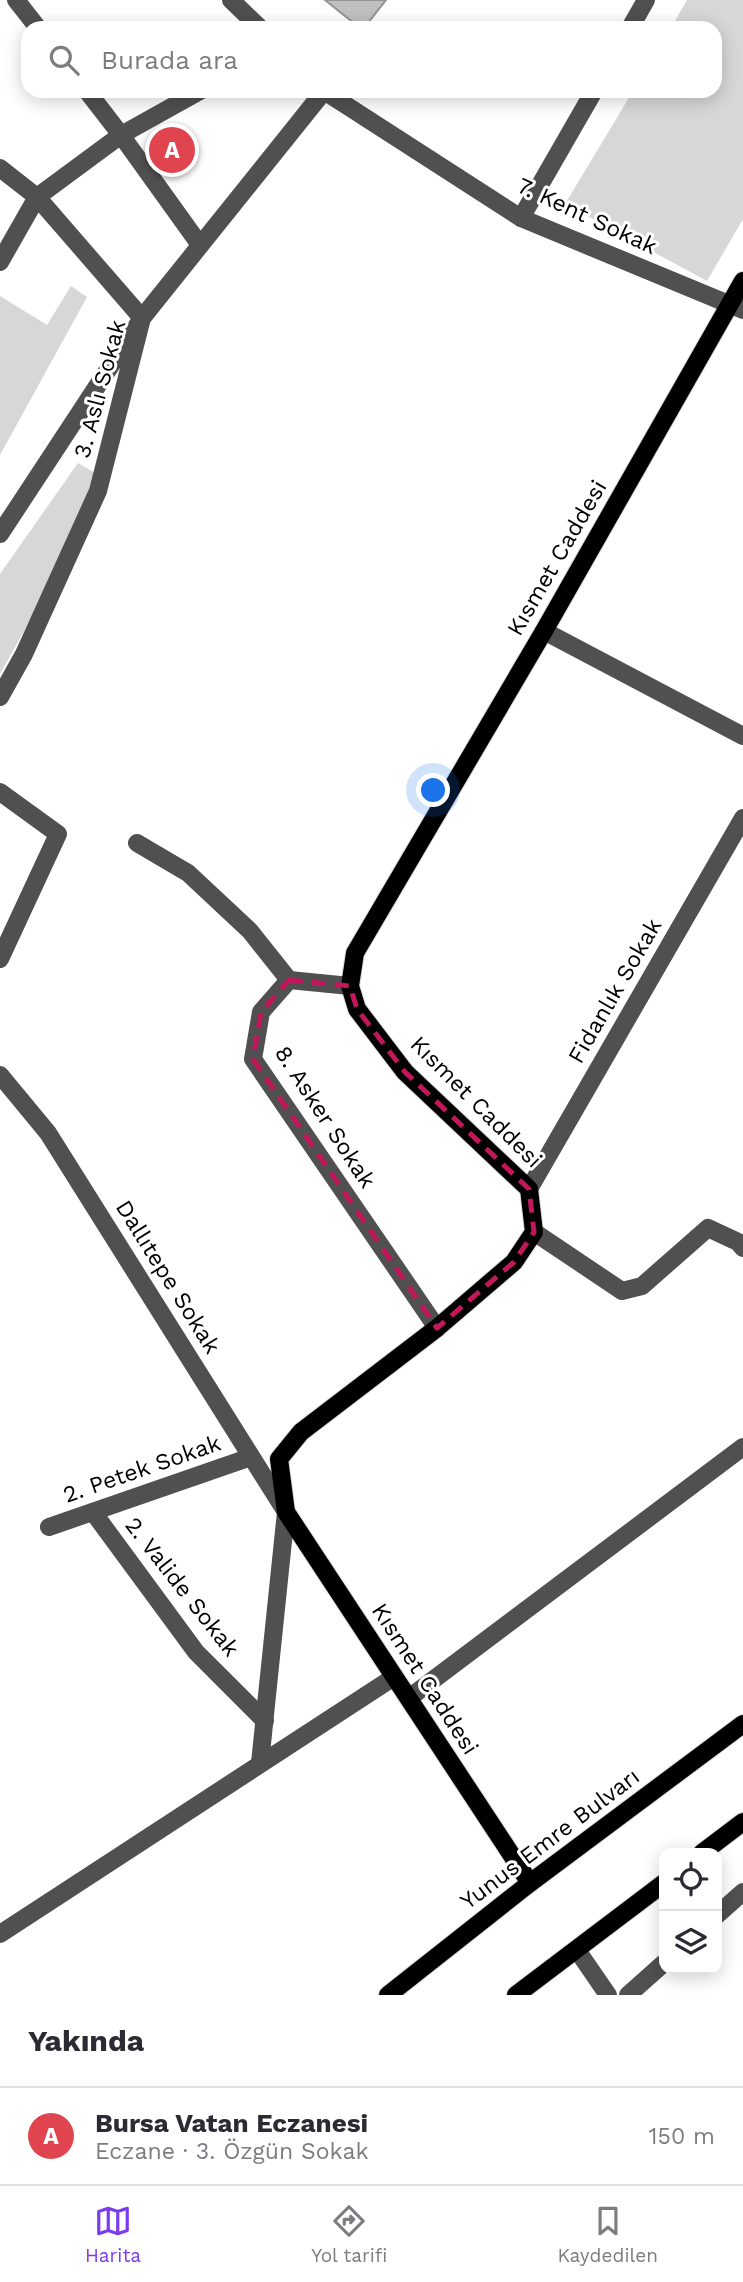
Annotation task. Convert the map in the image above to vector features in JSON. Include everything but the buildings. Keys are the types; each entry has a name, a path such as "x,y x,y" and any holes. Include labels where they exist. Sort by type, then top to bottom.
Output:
{"main road":[{"name":"Kısmet Caddesi","path":"530,1883 286,1512 279,1459 301,1432 437,1328 514,1262 534,1232 529,1189 405,1072 357,1009 350,986 355,953 736,308 743,281"},
{"name":"Yunus Emre Bulvarı","path":"388,1995 530,1883 743,1724"},
{"path":"709,1848 743,1822"},
{"path":"516,1995 659,1887"}],"street":[{"path":"16,0 32,21"},
{"path":"232,0 253,21"},
{"path":"634,21 646,0"},
{"path":"92,98 200,245"},
{"path":"0,262 37,197 121,135 187,98"},
{"name":"3. Aslı Sokak","path":"0,697 24,654 98,491 142,318 318,98"},
{"name":"7. Kent Sokak","path":"335,98 521,218 736,308"},
{"path":"521,218 590,98"},
{"path":"0,168 37,197 142,318 0,534"},
{"path":"544,631 743,736"},
{"path":"0,792 58,834 0,959"},
{"name":"Fidanlık Sokak","path":"529,1189 743,818"},
{"path":"137,843 188,873 250,931 289,979 350,986"},
{"name":"8. Asker Sokak","path":"289,979 261,1012 253,1059 437,1328"},
{"name":"Dallıtepe Sokak","path":"0,1075 48,1133 286,1512"},
{"path":"534,1232 622,1291 642,1286 708,1227 741,1242"},
{"path":"408,1699 743,1447"},
{"name":"2. Petek Sokak","path":"49,1527 251,1457"},
{"name":"2. Valide Sokak","path":"93,1511 196,1652 265,1721"},
{"path":"260,1763 286,1512"},
{"path":"0,1934 394,1677"},
{"path":"722,1911 743,1892"},
{"path":"577,1950 608,1995"},
{"path":"628,1995 659,1967"}],"highlighted area":[{"path":"289,980 350,986 357,1009 405,1072 529,1189 534,1232 514,1262 437,1328 253,1059 261,1012"}],"shaded area":[{"path":"687,0 743,0 743,219 707,281 565,204 629,98 722,98 722,21 675,21"},
{"path":"71,286 87,297 0,455 0,296 47,325"},
{"path":"78,463 97,474 52,576 0,674 0,574"}],"place":[{"name":"Bursa Vatan Eczanesi","path":"172,150"}]}
